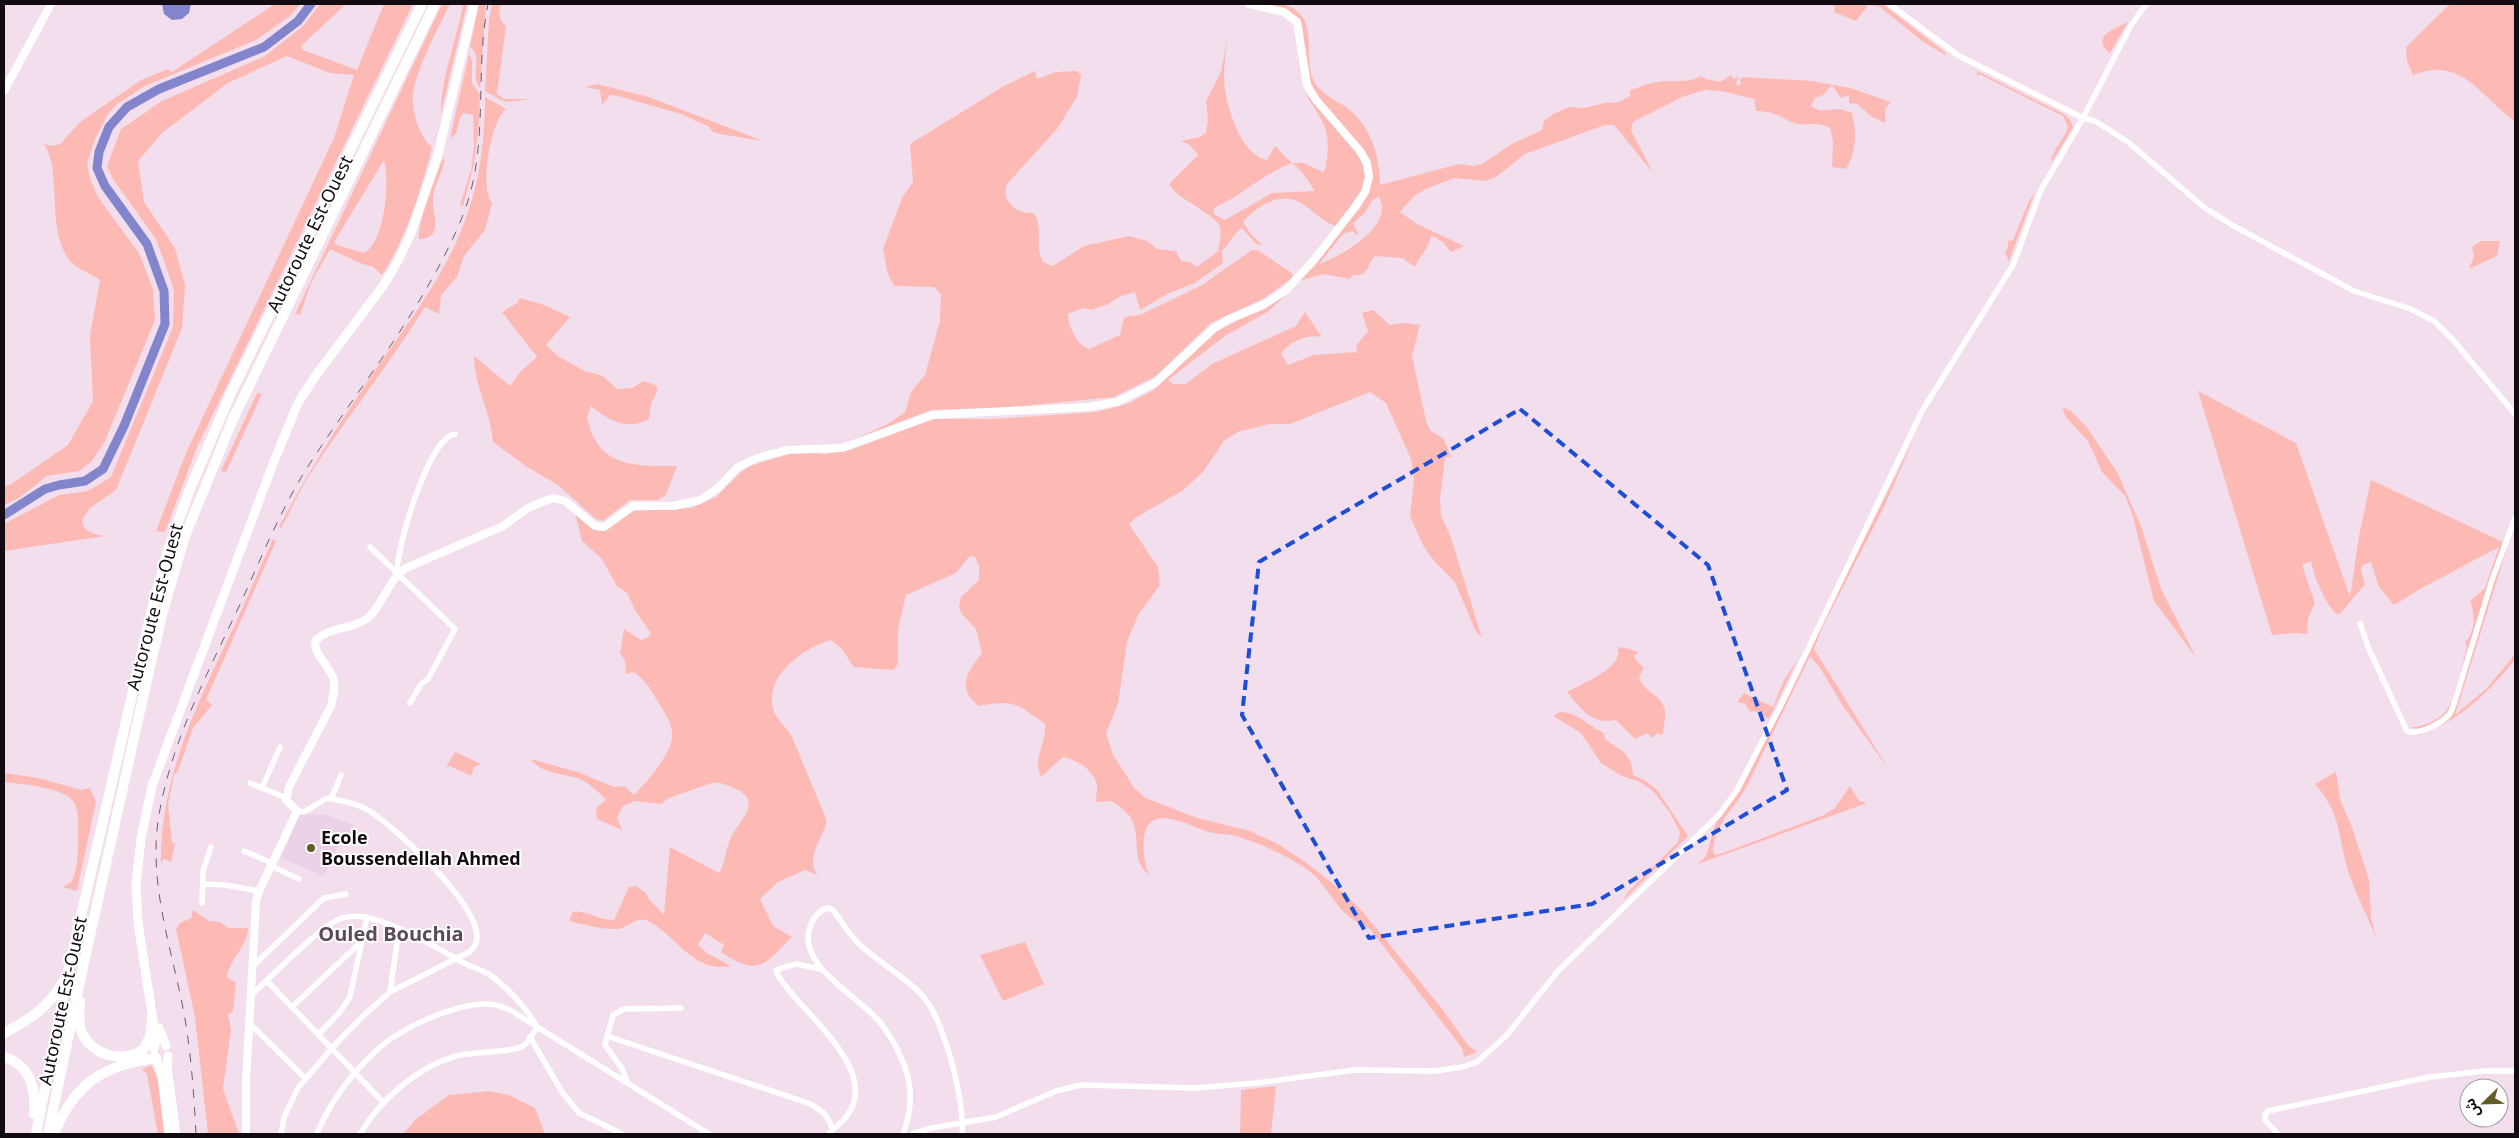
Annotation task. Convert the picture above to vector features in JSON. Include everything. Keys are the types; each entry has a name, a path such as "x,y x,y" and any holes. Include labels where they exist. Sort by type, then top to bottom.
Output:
{"highway":[{"name":"Autoroute Est-Ouest","path":"34,1134 68,972 159,578 182,511 231,393 422,4"},
{"name":"Autoroute Est-Ouest","path":"48,1134 82,972 164,611 185,536 233,418 435,4"},
{"path":"4,1033 28,1021 42,1010 53,998 68,972"},
{"path":"82,972 79,1021 87,1042 94,1049 108,1056 152,1056"},
{"path":"152,1019 147,1044 152,1056"},
{"path":"54,1134 66,1108 86,1084 112,1068 152,1056"},
{"path":"4,1057 19,1065 31,1080 34,1091 34,1134"}],"main road":[{"path":"169,1134 152,1056 156,1040 138,923 136,884 141,839 152,786 273,464 298,403 314,378 383,286 412,233 442,137 474,4"},
{"path":"143,955 161,1038 169,1050 167,1067 176,1134"},
{"path":"152,1056 160,1044 166,1046"},
{"path":"152,1056 163,1060 168,1056"}],"street":[{"path":"4,91 51,4"},
{"path":"281,1134 290,1103 305,1078 331,1049 390,992 472,949 478,935 470,915 444,879 410,844 368,810 331,799 323,800 304,812 297,811 287,802 289,786 331,706 334,694 332,676 315,648 315,642 332,630 347,628 368,617 397,574 428,557 503,526 528,508 547,500 554,498 565,501 595,526 604,527 633,506 679,505 700,500 718,488 738,467 757,458 787,450 842,448 932,415 1100,406 1129,397 1155,383 1213,328 1263,305 1285,292 1314,260 1349,216 1362,198 1368,182 1367,163 1360,151 1316,100 1307,85 1297,22 1284,12 1249,4"},
{"path":"1889,4 1940,44 1959,56 2083,118 2095,122 2128,142 2200,203 2232,225 2354,291 2411,309 2434,321 2454,340 2515,414"},
{"path":"912,1134 963,1122 996,1117 1056,1091 1082,1084 1195,1088 1256,1083 1353,1070 1435,1071 1462,1067 1477,1062 1492,1050 1558,971 1719,815 1737,790 1785,697 1922,411 2009,271 2041,190 2083,118 2130,28 2146,4"},
{"path":"397,574 397,561 412,505 424,474 445,439 455,434"},
{"path":"2360,623 2368,647 2407,731 2417,732 2443,720 2451,711 2455,701 2492,580 2515,518"},
{"path":"370,547 455,629 432,672 410,703"},
{"path":"262,788 280,747"},
{"path":"331,799 341,775"},
{"path":"250,783 286,798"},
{"path":"246,1134 246,1082 256,907 259,891 297,811"},
{"path":"202,903 203,871 211,847"},
{"path":"244,851 299,879"},
{"path":"204,884 225,885 259,891"},
{"path":"254,965 324,898 346,894"},
{"path":"903,1134 910,1113 912,1098 908,1079 894,1043 874,1015 838,986 822,969 809,946 808,933 818,913 828,908 833,910 861,946 921,994 929,1005 940,1028 953,1072 963,1122 962,1134"},
{"path":"252,994 334,921 355,915 367,917 423,939 481,970 494,979 530,1014 537,1027"},
{"path":"318,1035 347,1004 367,917"},
{"path":"390,992 399,929"},
{"path":"292,1007 361,942"},
{"path":"822,969 796,964 776,970 797,1000 842,1052 850,1066 855,1083 854,1104 850,1114 831,1132"},
{"path":"267,981 383,1102"},
{"path":"317,1134 332,1102 355,1074 388,1042 430,1019 462,1007 487,1004 498,1005 537,1027 709,1134"},
{"path":"628,1084 621,1067 607,1050 607,1036 612,1018 618,1010 681,1008"},
{"path":"250,1024 305,1078"},
{"path":"360,1134 383,1102 415,1076 442,1061 478,1051 515,1049 523,1046 537,1027"},
{"path":"607,1036 808,1103 831,1121 831,1132"},
{"path":"530,1037 562,1092 579,1113 622,1134"},
{"path":"2278,1134 2265,1120 2265,1115 2268,1111 2430,1077 2485,1071 2515,1071"}],"highlighted area":[{"path":"1520,409 1708,565 1787,790 1592,904 1369,938 1242,715 1259,562"}],"shaded area":[{"path":"275,4 300,4 290,16 256,40 145,86 117,104 108,114 95,139 87,163 90,178 98,197 139,253 153,289 155,320 105,441 92,461 79,471 47,476 19,498 4,505 4,486 10,485 68,445 93,401 90,336 100,280 73,264 62,248 56,218 53,170 50,156 44,144 52,146 60,144 80,122 141,80 168,69 172,72"},
{"path":"320,4 346,4 301,46 303,50 357,70 384,4 413,4 197,447 165,532 156,531 186,453 334,138 354,75 330,73 287,56 228,83 163,132 138,161 144,202 175,248 185,285 182,328 116,490 90,508 82,520 87,530 105,536 4,551 4,524 59,495 88,491 111,477 173,327 174,289 156,239 113,179 107,166 121,129 162,101 265,56 303,26"},
{"path":"442,4 450,4 428,48 415,84 413,108 415,116 424,137 432,148 418,197 391,261 382,275 373,267 330,249 311,283 300,315 295,314","holes":["384,160 386,170 384,211 377,237 371,247 364,253 337,245 334,242"]},
{"path":"463,4 467,4 441,113 446,72"},
{"path":"479,4 486,4 480,88 476,78 476,56 470,47"},
{"path":"492,4 501,4 500,16 506,26 497,94 504,99 531,99 505,102 485,91 489,20"},
{"path":"1258,4 1289,6 1294,8 1304,19 1309,36 1311,73 1314,81 1323,92 1352,112 1367,130 1378,162 1380,185 1459,164 1474,166 1482,164 1512,144 1542,130 1544,121 1553,114 1569,107 1584,108 1620,102 1630,96 1630,90 1650,83 1685,81 1701,76 1720,82 1731,75 1734,79 1739,76 1736,83 1738,86 1741,84 1740,79 1743,77 1812,81 1850,88 1891,102 1885,109 1885,123 1871,116 1857,104 1849,103 1849,95 1841,98 1832,85 1823,95 1815,98 1811,106 1818,110 1841,109 1852,113 1855,127 1855,142 1852,156 1846,169 1832,167 1833,141 1830,128 1817,124 1798,124 1775,114 1756,111 1754,99 1721,91 1705,90 1682,97 1633,122 1631,130 1653,173 1614,125 1605,125 1525,154 1496,177 1484,181 1455,178 1428,188 1414,196 1400,212 1417,224 1464,246 1451,252 1443,242 1431,235 1429,243 1415,267 1402,258 1375,256 1365,272 1354,275 1349,279 1324,274 1299,281 1362,205 1372,182 1370,161 1364,150 1316,94 1308,70 1303,29 1295,16 1279,8","holes":["1379,197 1382,208 1380,219 1364,238 1340,254 1319,264 1343,234 1352,231 1359,236 1353,223 1365,213 1372,200"]},
{"path":"1827,4 1869,4 1856,21 1834,12 1835,6"},
{"path":"1873,4 1883,4 1946,53 1945,55 1922,41 1880,7 1873,6"},
{"path":"2450,4 2515,4 2515,121 2470,82 2458,75 2445,71 2431,71 2413,75 2407,61 2406,47"},
{"path":"2128,22 2110,53 2104,47 2103,38 2111,30"},
{"path":"1228,33 1224,68 1225,89 1231,114 1242,139 1257,156 1267,160 1275,146 1292,163 1304,163 1323,172 1326,166 1328,147 1326,130 1320,116 1305,93 1333,122 1353,147 1360,160 1365,171 1365,181 1357,199 1336,226 1296,201 1279,199 1263,205 1243,222 1250,233 1262,245 1256,244 1242,228 1222,251 1223,263 1195,283 1167,294 1140,310 1135,292 1121,296 1108,304 1092,310 1083,308 1068,314 1070,324 1077,339 1089,349 1120,335 1124,318 1140,315 1202,285 1252,250 1259,251 1293,274 1292,278 1263,299 1211,323 1156,376 1114,397 1014,407 931,410 841,445 886,425 905,412 911,392 925,375 940,321 941,294 934,287 894,286 887,271 883,249 902,198 913,182 910,144 1004,86 1035,71 1037,79 1056,72 1077,71 1081,75 1077,97 1057,129 1007,184 1005,194 1016,209 1034,213 1038,225 1040,256 1043,262 1053,266 1084,246 1129,236 1147,241 1157,249 1176,251 1181,261 1190,262 1197,267 1218,251 1221,236 1220,227 1211,217 1173,190 1169,184 1198,155 1190,145 1181,141 1200,137 1206,133 1208,120 1206,101 1221,72","holes":["1292,163 1302,172 1315,191 1272,193 1225,220 1214,214 1214,209 1218,206 1283,167"]},
{"path":"469,54 472,61 472,83 480,94 479,120 474,164 463,206 460,205 471,170 474,146 473,115 464,113 460,117 456,134 450,138"},
{"path":"1977,71 2064,114 2071,121 2073,128 2051,163 2053,154 2068,127 2063,116 1979,74 1977,77"},
{"path":"597,84 649,97 763,141 713,132 708,126 681,114 618,96 610,95 602,105 600,90 585,87"},
{"path":"485,97 506,109 496,126 488,154 487,184 488,195 492,203 485,230 464,256 457,277 441,295 439,314 425,307 310,474 281,528 279,527 290,506 327,444 418,308 452,250 469,209 477,182 483,140"},
{"path":"445,159 433,197 435,229 432,234 419,239 421,224 428,201 442,160"},
{"path":"2035,192 2009,261 2005,253 2008,248 2008,241 2013,240 2028,203"},
{"path":"2481,241 2500,241 2497,256 2469,269 2474,256 2472,247"},
{"path":"1289,292 1269,311 1225,336 1168,380 1173,384 1186,384 1212,364 1296,326 1305,312 1322,337 1305,338 1288,346 1281,354 1288,365 1314,355 1357,352 1356,346 1368,331 1362,313 1373,310 1390,325 1406,323 1420,325 1412,356 1426,421 1431,431 1444,439 1451,457 1445,457 1440,499 1441,515 1451,538 1482,638 1475,630 1455,582 1433,560 1423,545 1410,516 1414,479 1411,459 1386,403 1370,392 1290,424 1269,424 1238,432 1224,441 1203,472 1182,491 1135,518 1129,524 1158,567 1160,585 1138,615 1127,642 1118,704 1106,733 1113,755 1135,789 1146,798 1197,818 1250,831 1278,844 1304,861 1337,887 1363,912 1443,1010 1468,1045 1477,1052 1464,1057 1462,1048 1370,929 1345,913 1316,877 1297,863 1260,844 1232,835 1209,832 1181,822 1161,818 1153,821 1147,827 1144,838 1144,857 1149,875 1138,857 1135,829 1131,819 1124,810 1111,801 1096,802 1097,785 1093,775 1084,766 1074,760 1063,757 1041,777 1038,763 1045,724 1021,708 1008,703 979,706 972,700 966,687 968,674 982,653 976,629 962,614 959,607 961,597 979,580 979,566 975,557 970,556 956,573 906,595 898,629 898,663 894,670 854,667 841,648 831,640 808,650 786,667 778,677 773,689 772,701 775,714 793,739 827,821 814,855 814,868 817,875 805,870 778,882 760,899 773,926 792,937 774,955 760,965 744,964 721,952 724,945 705,933 698,945 707,953 731,966 718,967 707,965 697,960 660,929 646,920 638,920 617,929 569,921 573,912 614,920 629,887 636,886 646,893 648,898 664,915 670,847 719,873 730,840 748,808 748,801 738,790 722,784 712,783 669,798 661,804 635,801 623,806 617,817 622,830 597,819 596,808 606,800 592,787 582,780 547,771 535,764 531,759 578,772 614,787 624,786 634,795 664,758 671,741 672,730 665,713 642,679 634,672 626,674 625,661 620,653 624,629 641,640 647,638 651,633 636,612 627,593 617,586 601,558 582,541 575,513 590,527 601,531 611,527 633,511 691,508 716,497 740,473 750,466 789,454 803,452 825,454 850,450 934,419 994,419 1096,412 1127,404 1154,390 1216,332 1240,319 1265,309"},
{"path":"520,298 544,305 570,317 546,345 559,357 585,371 603,376 617,389 632,388 643,381 655,385 658,389 651,404 649,419 641,423 619,423 591,406 587,417 592,434 600,446 609,455 620,461 646,466 677,466 666,495 658,500 630,500 603,521 596,519 558,485 527,467 493,442 492,431 477,378 474,356 510,386 520,372 537,357 502,312 517,303"},
{"path":"2198,391 2296,443 2350,597 2359,536 2371,480 2503,542 2459,678 2467,648 2465,642 2469,638 2474,622 2470,601 2485,588 2499,547 2394,605 2379,587 2371,562 2363,565 2361,570 2365,585 2338,615 2333,611 2321,590 2311,561 2302,565 2315,603 2308,618 2307,634 2272,635"},
{"path":"257,393 262,394 226,472 221,471"},
{"path":"2062,407 2071,411 2086,426 2117,472 2141,526 2161,589 2197,659 2154,601 2132,513 2125,496 2102,472 2088,441 2066,417"},
{"path":"1915,437 1883,509 1823,626 1814,649 1890,771 1810,656 1747,786 1717,832 1713,850 1715,855 1723,853 1824,815 1835,808 1850,786 1859,801 1867,803 1698,864 1706,856 1716,822 1740,791 1787,699 1826,615"},
{"path":"2515,522 2455,715 2487,688 2515,654 2515,660 2472,705 2447,722 2416,736 2450,717 2493,580"},
{"path":"273,539 276,541 206,700 212,705 193,728 178,771 174,775 168,805 172,842 175,844 171,862 165,859 162,860 161,867 162,837 166,808 172,779 180,751 201,697"},
{"path":"1621,647 1639,652 1634,656 1644,668 1639,677 1641,682 1659,699 1665,710 1663,735 1657,733 1653,738 1647,733 1635,739 1616,720 1600,720 1588,715 1567,692 1608,669 1614,663 1618,656 1618,649"},
{"path":"1797,661 1769,719 1755,711 1750,712 1745,704 1737,702 1744,693 1773,707 1784,680"},
{"path":"2453,699 2449,710 2437,721 2426,727 2410,727 2420,726 2437,719 2445,712"},
{"path":"1560,712 1572,714 1604,733 1605,739 1627,756 1633,775 1646,781 1657,790 1688,836 1623,901 1628,892 1678,842 1680,832 1670,813 1654,792 1640,782 1622,776 1601,763 1581,733 1553,716"},
{"path":"455,752 481,764 474,767 471,776 450,766 446,767"},
{"path":"2336,772 2340,799 2352,827 2369,880 2371,918 2377,939 2349,874 2335,816 2324,795 2315,784"},
{"path":"4,773 38,778 82,790 90,788 96,802 77,891 63,887 72,881 77,866 78,821 75,804 70,798 54,790 4,782"},
{"name":"Ecole Boussendellah Ahmed","path":"300,814 327,815 354,825 348,839 342,836 324,876 281,858"},
{"path":"193,910 209,921 220,922 229,928 248,928 245,941 227,977 236,983 233,1011 228,1015 231,1029 223,1089 239,1134 208,1134 195,1017 176,929 180,923 191,918"},
{"path":"1025,942 1044,984 1003,1001 980,955"},
{"path":"150,1065 154,1069 159,1086 164,1134 158,1134 147,1074 142,1070"},
{"path":"1276,1086 1271,1134 1240,1134 1241,1090"},
{"path":"489,1091 509,1095 535,1108 545,1134 403,1134 415,1120 449,1095"}],"water":[{"path":"162,4 191,4 189,13 182,19 172,20 164,14"}],"waterway":[{"path":"4,515 45,489 85,481 103,469 124,426 165,324 164,291 147,244 105,186 97,168 99,152 109,127 127,107 159,89 264,47 298,21 311,4"}],"railway":[{"path":"196,1134 192,1074 184,1013 159,894 156,845 158,821 164,792 181,735 192,708 289,500 327,437 411,314 448,249 463,215 476,163 484,30 488,4"}],"place":[{"name":"Ecole Boussendellah Ahmed","path":"311,848"}],"district":[{"name":"Ouled Bouchia","path":"391,934"}]}
